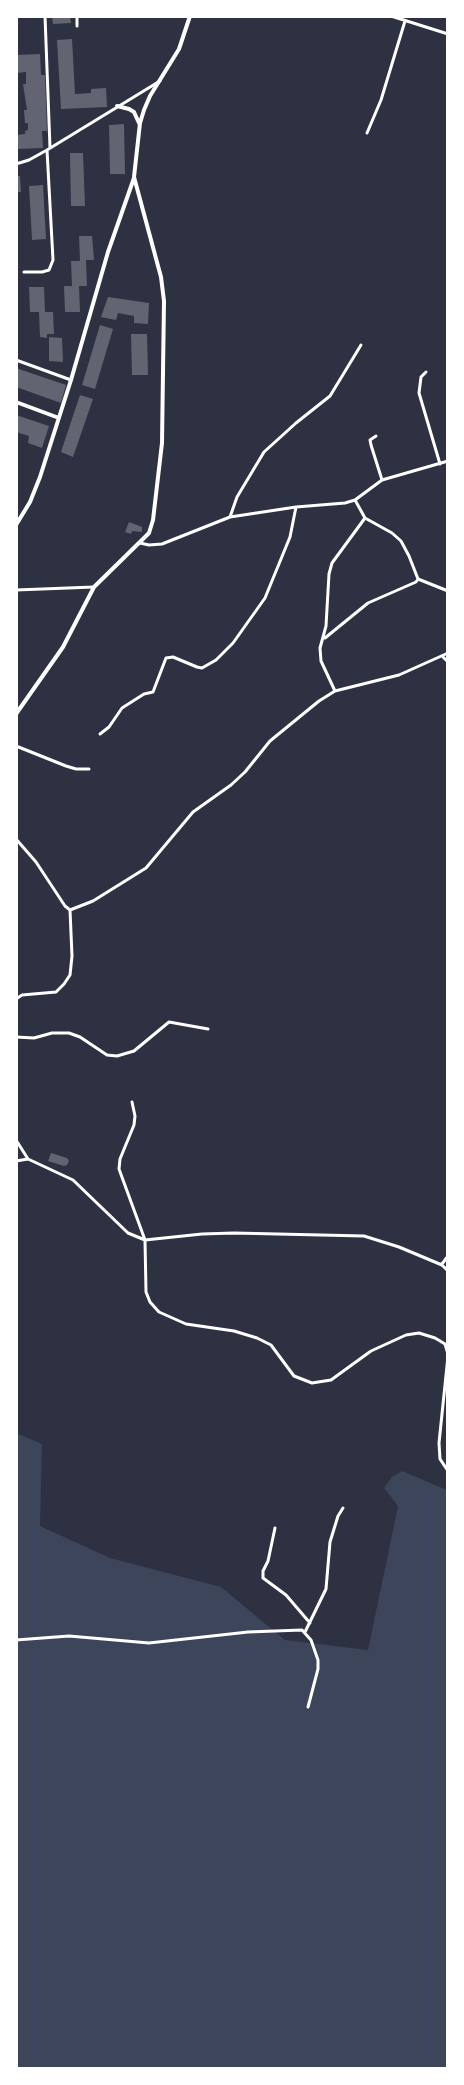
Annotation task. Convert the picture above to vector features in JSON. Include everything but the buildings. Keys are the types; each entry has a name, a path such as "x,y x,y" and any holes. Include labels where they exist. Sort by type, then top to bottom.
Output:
{"street":[{"path":"24,272 48,270 53,260 45,16"},
{"path":"77,16 77,26"},
{"path":"16,525 38,484 71,381 108,252 134,177 140,123 146,104 179,49 190,16"},
{"path":"391,16 447,34"},
{"path":"367,133 381,100 405,21"},
{"path":"16,164 49,149 161,80"},
{"path":"117,106 134,112 140,123"},
{"path":"16,714 63,647 94,586 140,543 151,528 161,464 164,301 161,278 134,177"},
{"path":"230,517 237,497 264,452 330,396 361,345"},
{"path":"16,360 71,381"},
{"path":"426,372 421,377 418,393 440,464"},
{"path":"16,402 59,418"},
{"path":"376,436 370,440 382,480"},
{"path":"140,543 162,544 230,517 296,507 345,504 382,480 447,461"},
{"path":"354,500 365,518 392,533 401,541 418,579 447,591"},
{"path":"100,734 109,727 122,708 144,694 153,692 166,658 173,657 202,668 216,660 233,643 265,598 288,545 296,507"},
{"path":"334,691 320,655 330,569 340,550 365,518"},
{"path":"323,639 368,603 416,582 418,579"},
{"path":"16,590 94,586"},
{"path":"70,910 93,901 146,868 193,813 245,772 270,741 319,700 334,691 383,680 447,653"},
{"path":"442,656 447,662"},
{"path":"16,746 76,769 90,769"},
{"path":"16,840 36,862 70,910 72,956 67,981 61,988 52,993 22,995 16,999"},
{"path":"16,1037 34,1038 52,1033 69,1034 80,1037 107,1055 117,1056 134,1050 169,1022 207,1029"},
{"path":"132,1102 134,1125 120,1159 119,1169 145,1240 146,1292 150,1302 159,1312 186,1324 234,1331 271,1345 289,1371 302,1381 321,1383 331,1380 371,1351 406,1335 419,1333 435,1338 445,1344 447,1355 439,1443 440,1459 447,1471"},
{"path":"16,1140 28,1159 73,1180 123,1229 136,1238 145,1240 234,1233 364,1236 390,1243 442,1265 447,1271"},
{"path":"16,1161 28,1159"},
{"path":"442,1265 447,1256"},
{"path":"305,1632 326,1589 330,1542 338,1516 343,1508"},
{"path":"275,1528 263,1578 286,1595 310,1623"},
{"path":"16,1640 69,1636 149,1643 298,1629 305,1632 311,1640 318,1660 318,1669 308,1707"}],"shaded area":[{"path":"16,1433 42,1444 40,1526 110,1558 221,1587 285,1640 368,1650 398,1506 384,1488 392,1477 402,1471 447,1490 447,2068 17,2068"}]}
